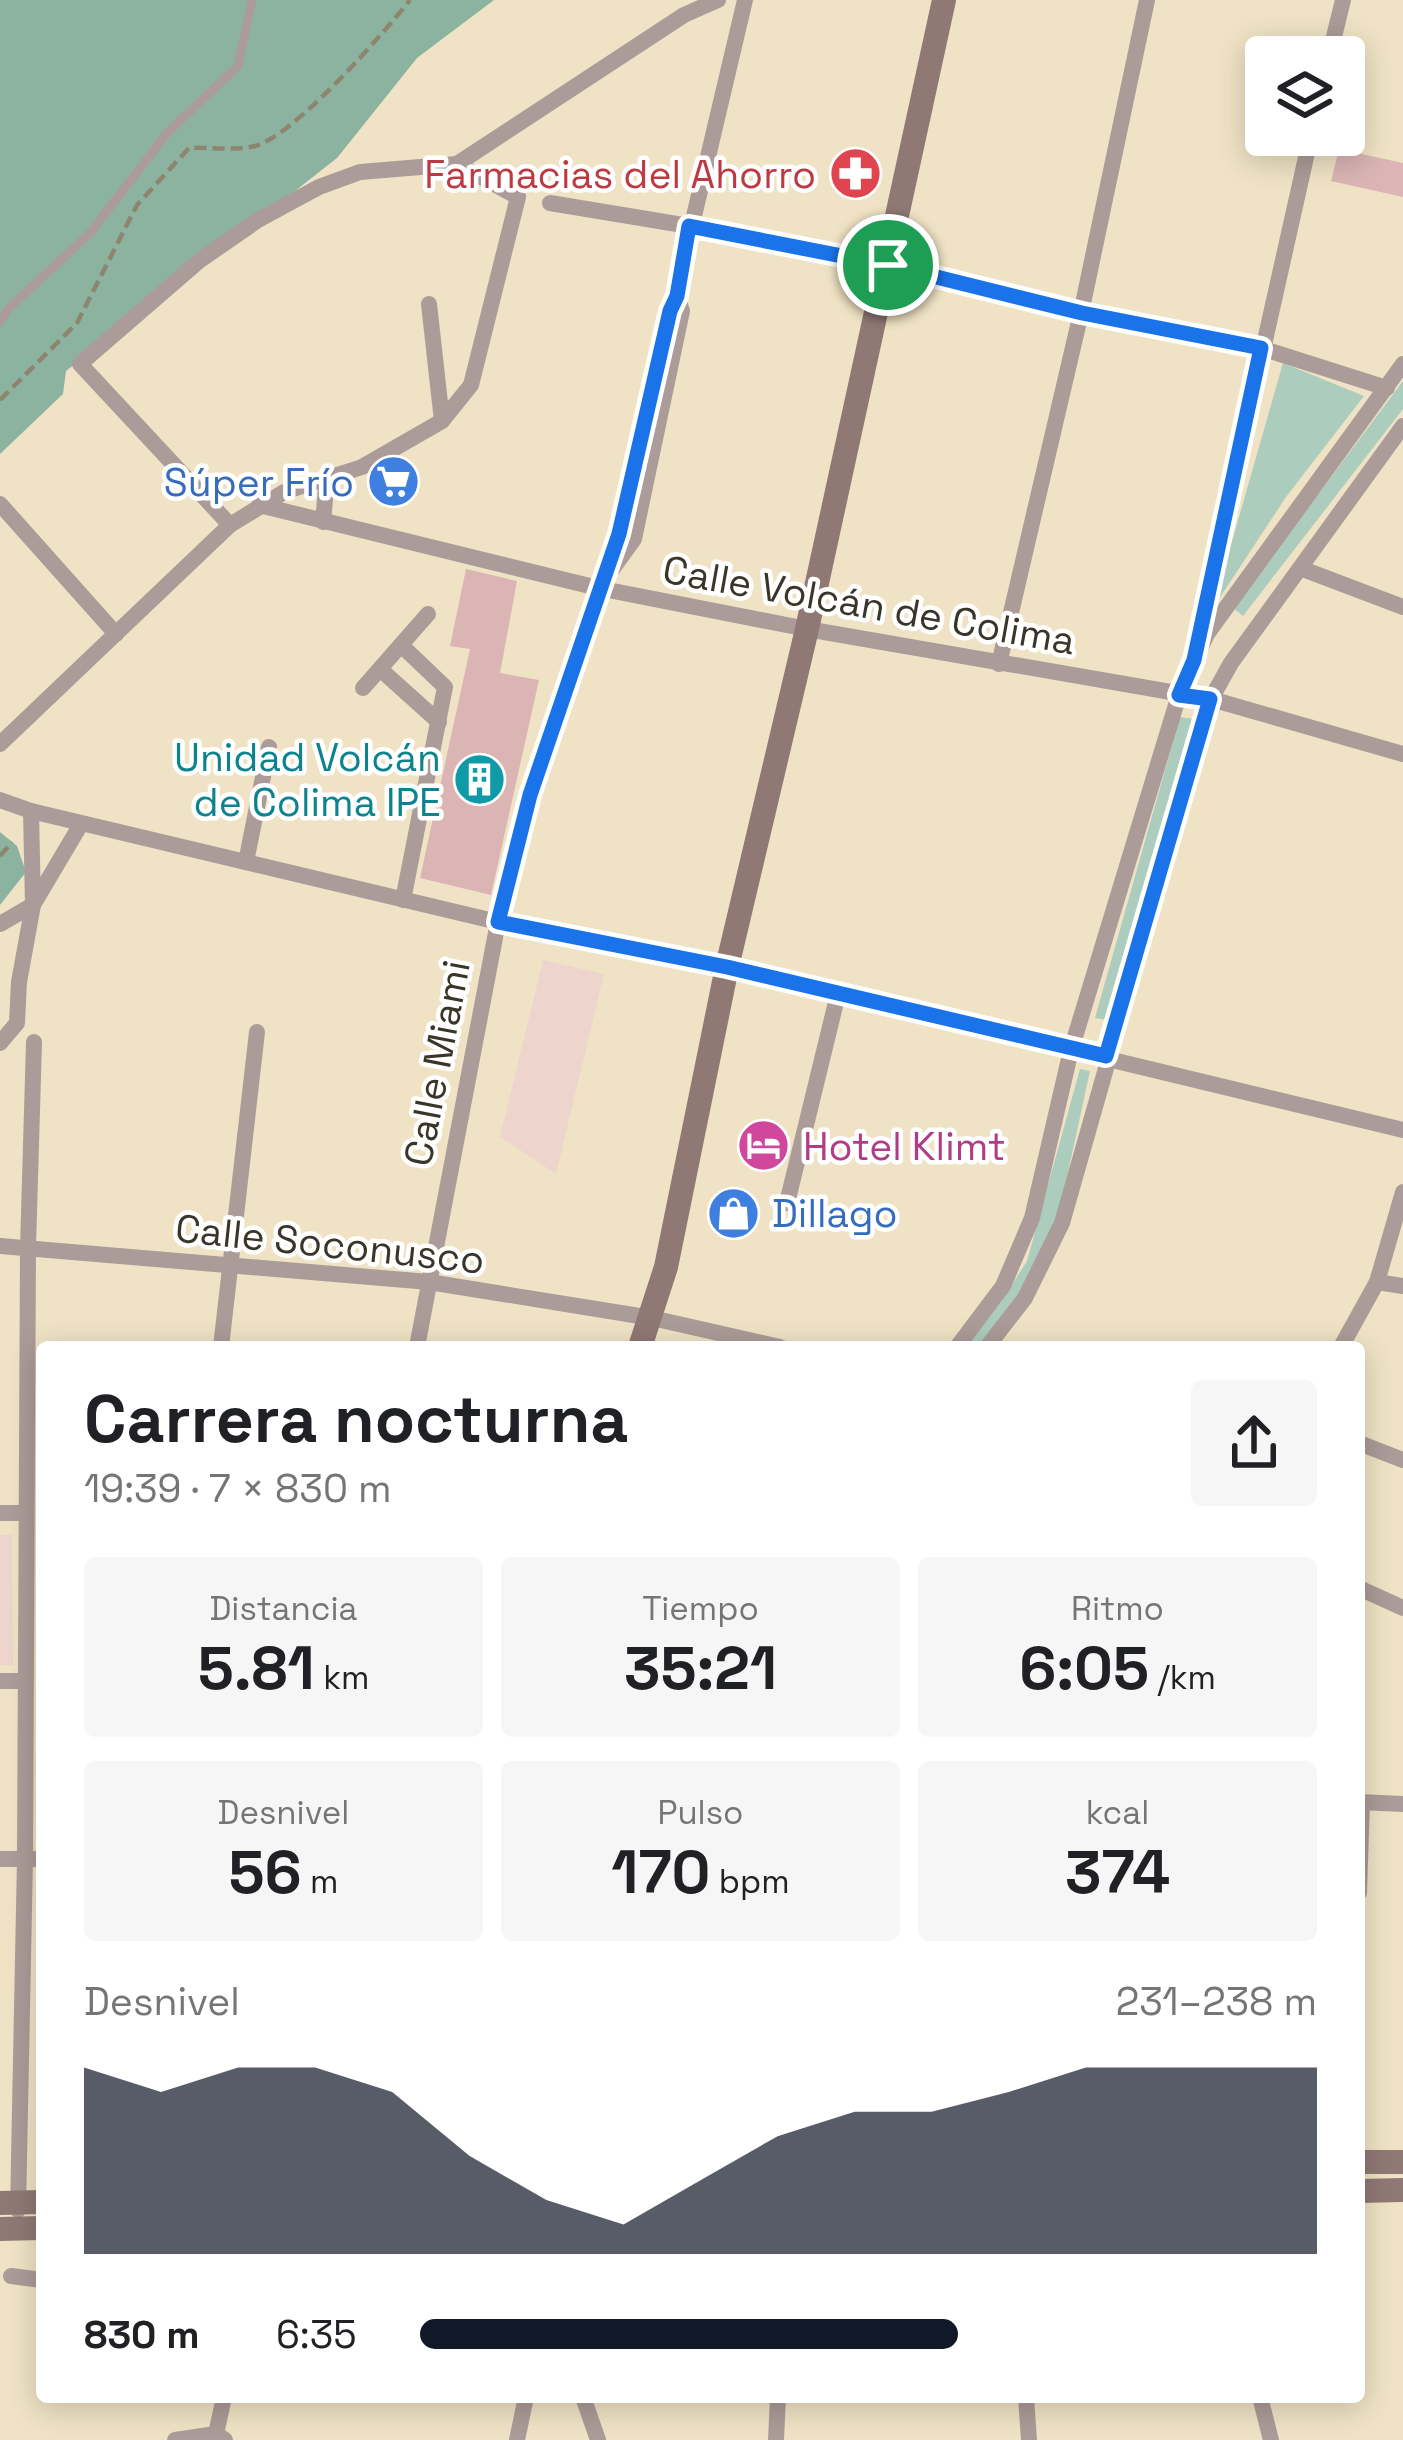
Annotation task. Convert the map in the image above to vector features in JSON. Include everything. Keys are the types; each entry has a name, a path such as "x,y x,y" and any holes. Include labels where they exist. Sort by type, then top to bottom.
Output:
{"main road":[{"path":"642,1341 666,1267 727,967 807,629 944,0"},
{"path":"1365,2162 1403,2162"},
{"path":"1365,2191 1403,2190"}],"street":[{"path":"230,525 80,364 199,261 258,220 319,187 360,172 457,164 682,8 718,0"},
{"name":"Calle Miami","path":"418,1341 498,922 530,795 619,534 746,0"},
{"path":"999,664 1082,313 1147,0"},
{"path":"1334,36 1343,0"},
{"path":"1194,660 1306,156"},
{"path":"0,744 230,525 259,505 362,467 442,421 471,385 518,196 457,164"},
{"path":"550,203 689,226"},
{"path":"771,240 1082,313 1261,348 1387,388"},
{"path":"429,304 442,421"},
{"path":"962,1341 1003,1286 1032,1218 1071,1050 1179,695 1194,660 1207,634 1403,364"},
{"path":"992,1341 1024,1298 1061,1223 1210,699 1231,663 1403,426"},
{"path":"323,522 327,478"},
{"path":"0,504 116,634"},
{"name":"Calle Volcán de Colima","path":"259,505 598,588 1210,699 1403,754"},
{"path":"1300,568 1403,608"},
{"path":"364,688 428,614"},
{"path":"401,645 445,687 403,900"},
{"path":"380,669 439,722"},
{"path":"246,862 269,747"},
{"path":"0,800 31,812 403,900 727,967 1403,1130"},
{"path":"0,1042 17,1023 33,905 31,812"},
{"path":"0,924 33,905 81,824"},
{"path":"787,1203 838,994"},
{"path":"222,1341 257,1032"},
{"path":"20,2229 33,1859 24,1682 34,1602 26,1513 34,1042"},
{"path":"1344,1341 1377,1282 1403,1192"},
{"name":"Calle Soconusco","path":"0,1246 429,1282 652,1318 754,1341"},
{"path":"1377,1282 1403,1286"},
{"path":"1365,1445 1403,1460"},
{"path":"0,1513 26,1513"},
{"path":"1365,1591 1403,1607"},
{"path":"0,1682 24,1682"},
{"path":"1365,1802 1403,1804"},
{"path":"0,1859 33,1859"},
{"path":"11,2276 36,2279"},
{"path":"175,2440 221,2437 224,2403"},
{"path":"518,2440 525,2403"},
{"path":"585,2403 598,2440"},
{"path":"776,2440 778,2403"},
{"path":"1026,2403 1029,2440"},
{"path":"1261,2403 1270,2440"}],"lane":[{"path":"0,322 8,309 90,233 168,132 238,66 252,0"}],"path":[{"path":"0,400 76,323 137,205 189,148 257,146 302,114 363,56 410,0"},
{"path":"689,226 771,240"}],"shaded area":[{"path":"543,960 604,974 556,1174 500,1137"},
{"path":"0,1535 12,1535 13,1665 0,1665"}],"green space":[{"path":"0,0 494,0 417,58 337,158 66,371 63,394 0,454"},
{"path":"1283,363 1364,396 1286,497 1213,608"},
{"path":"1403,381 1403,409 1243,616 1233,608"},
{"path":"1180,717 1194,719 1107,1020 1095,1018"},
{"path":"0,832 17,846 26,872 0,905"},
{"path":"1080,1069 1090,1071 1057,1223 1038,1269 984,1341 970,1341 1027,1261"}],"building":[{"path":"1365,155 1403,163 1403,197 1331,181 1337,156"},
{"name":"Unidad Volcán de Colima IPE","path":"466,569 517,581 500,673 539,680 491,895 420,878 470,649 450,646"}],"place":[{"name":"Farmacias del Ahorro","path":"855,174"},
{"name":"Súper Frío","path":"393,482"},
{"name":"Unidad Volcán de Colima IPE","path":"480,779"},
{"name":"Hotel Klimt","path":"764,1146"},
{"name":"Dillago","path":"733,1213"}],"route":[{"path":"689,226 888,265 1082,313 1261,348 1194,660 1179,695 1210,699 1106,1056 727,967 498,922 530,795 619,534 677,296 689,226"}]}
